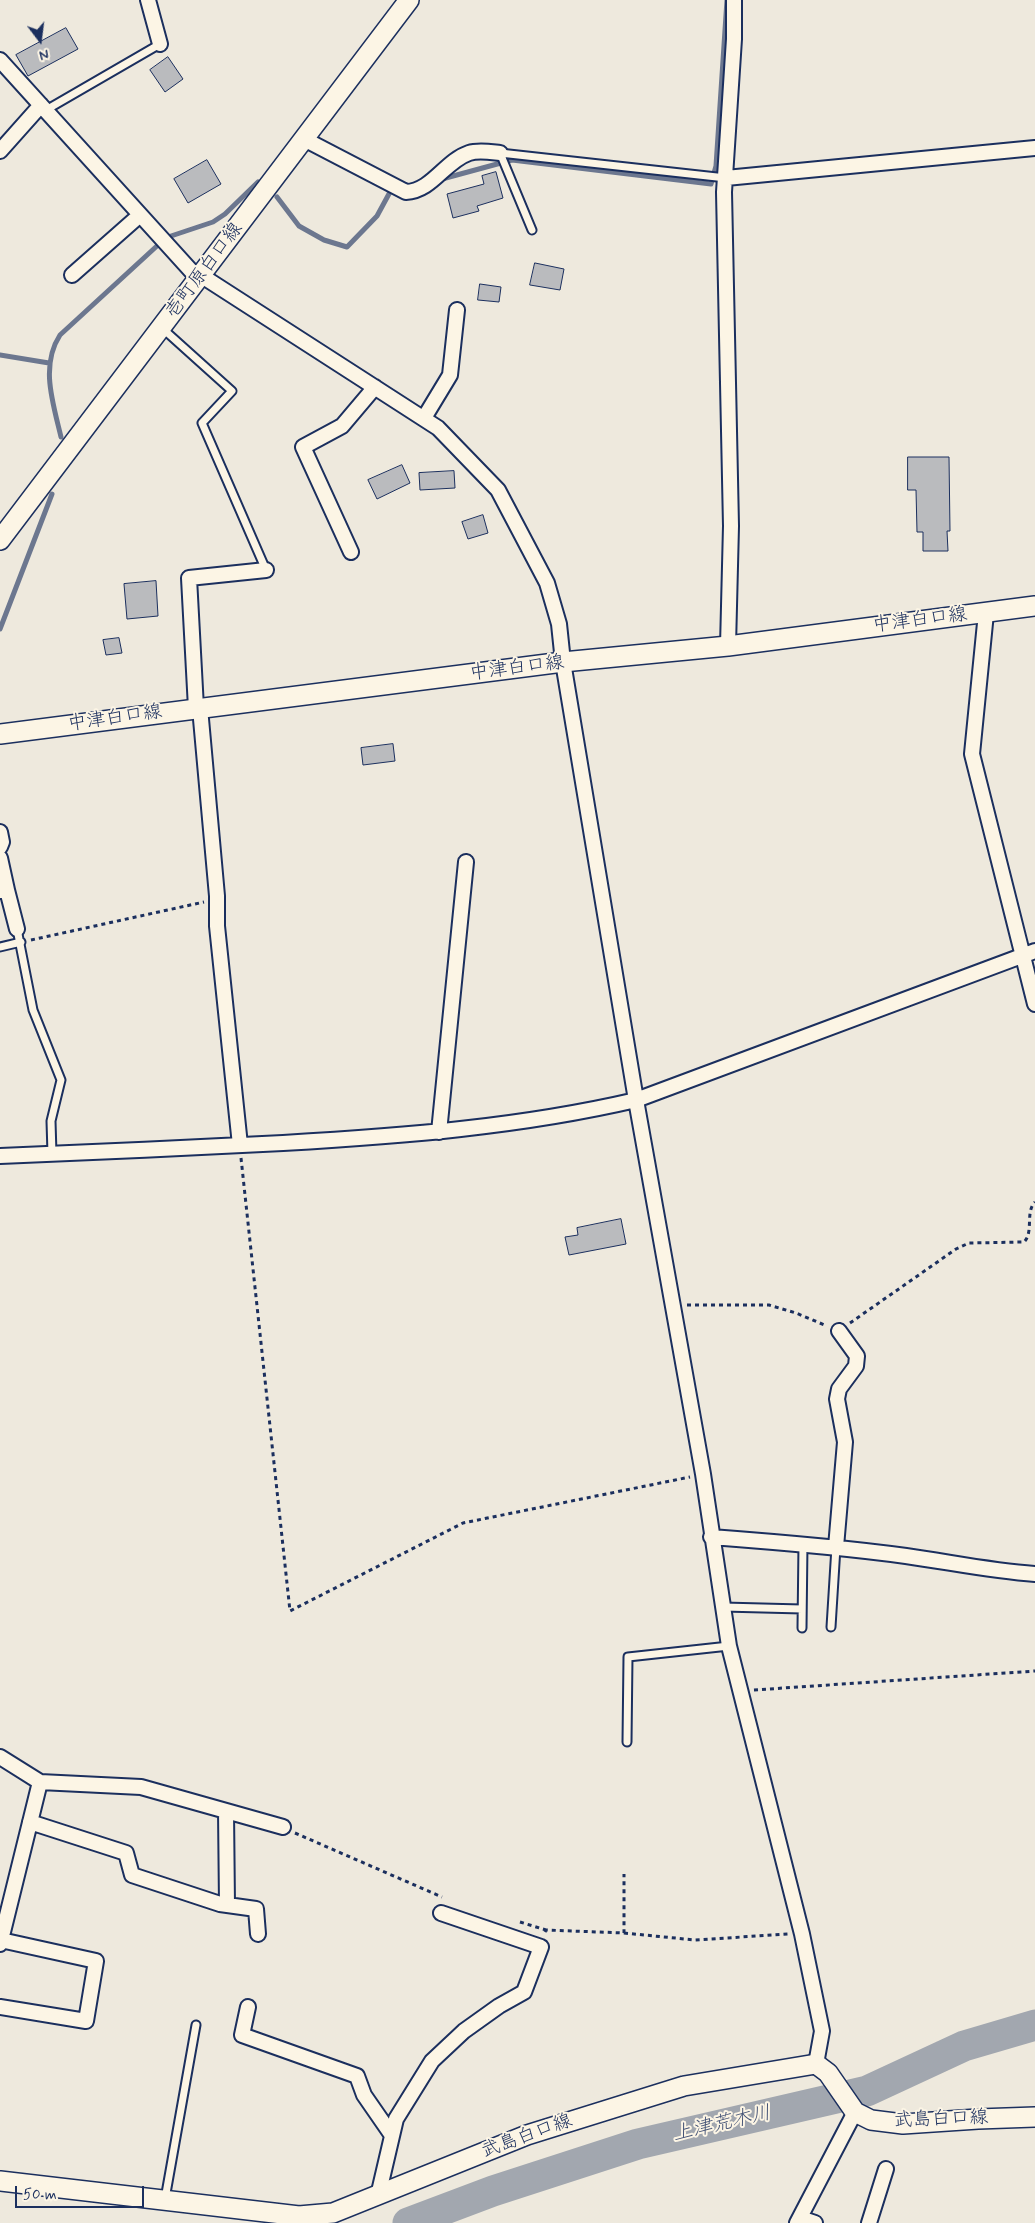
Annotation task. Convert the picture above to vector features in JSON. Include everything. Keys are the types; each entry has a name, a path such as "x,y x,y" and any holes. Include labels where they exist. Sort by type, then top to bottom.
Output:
{"main road":[{"name":"壱町原白口線","path":"0,540 202,276 409,0"},
{"name":"中津白口線","path":"0,734 563,662 728,646 1035,606"},
{"path":"822,2068 855,2112"},
{"name":"武島白口線","path":"0,2181 165,2199 298,2220 333,2213 528,2135 684,2086 822,2068"},
{"name":"武島白口線","path":"855,2112 871,2120 903,2124 1035,2117"}],"street":[{"path":"148,0 160,44"},
{"path":"728,646 731,526 724,192 734,0"},
{"path":"0,60 193,273 202,276 438,428 498,490 547,583 559,624 563,662 636,1100 703,1474 711,1537 730,1646 802,1934 822,2031 822,2068"},
{"path":"0,151 43,107"},
{"path":"304,139 406,192 413,192 421,188 460,158 470,153 500,153"},
{"path":"726,178 1035,148"},
{"path":"72,275 140,215"},
{"path":"424,418 450,375 457,310"},
{"path":"351,552 303,447 342,426 375,387"},
{"path":"240,1145 217,926 217,899 198,708 189,578 266,570"},
{"path":"986,613 972,754 1028,952 1035,1004"},
{"path":"0,832 2,842 0,847"},
{"path":"0,858 4,891 19,935"},
{"path":"439,1132 466,862"},
{"path":"0,1156 240,1145 439,1132 586,1112 636,1100 1028,952"},
{"path":"836,1547 844,1442 837,1399 839,1389 856,1366 857,1356 839,1331"},
{"path":"711,1537 836,1547 927,1559 1001,1572 1035,1574"},
{"path":"0,1757 40,1782 142,1787 282,1827"},
{"path":"0,2007 86,2021 96,1961 1,1942 40,1782"},
{"path":"226,1811 227,1905"},
{"path":"30,1822 126,1853 132,1875 227,1905 256,1909 258,1934"},
{"path":"378,2196 396,2119 432,2062 464,2031 524,1992 541,1947 441,1913"},
{"path":"248,2007 242,2035 357,2076 364,2095 391,2134"},
{"path":"815,2223 799,2221 855,2112"},
{"path":"869,2223 886,2169"}],"lane":[{"path":"43,107 160,44"},
{"path":"532,230 500,153 726,178"},
{"path":"162,328 232,391 202,423 266,570"},
{"path":"0,947 19,935 33,1010 61,1080 52,1121 52,1154"},
{"path":"802,1628 803,1544"},
{"path":"831,1627 836,1547"},
{"path":"723,1606 802,1609"},
{"path":"627,1742 628,1656 730,1646"},
{"path":"165,2199 196,2025"}],"path":[{"path":"19,935 217,899"},
{"path":"240,1145 290,1611 463,1523 703,1474"},
{"path":"672,1305 768,1305 796,1313 839,1331 956,1249 969,1243 1024,1242 1027,1238 1031,1208 1035,1202"},
{"path":"742,1691 1035,1670"},
{"path":"282,1827 451,1900"},
{"path":"624,1874 624,1934"},
{"path":"517,1921 546,1930 695,1940 802,1934"},
{"path":"541,1947 546,1930"}],"building":[{"path":"66,28 78,49 28,76 16,55"},
{"path":"168,57 183,79 165,92 150,70"},
{"path":"207,160 221,184 188,203 174,179"},
{"path":"496,172 503,198 477,206 479,211 453,218 447,194 484,184 482,176"},
{"path":"535,263 564,269 560,290 530,285"},
{"path":"480,284 501,287 499,302 478,300"},
{"path":"908,457 949,457 950,531 947,531 948,551 923,551 923,532 917,532 916,490 908,490"},
{"path":"402,465 410,483 377,499 368,480"},
{"path":"454,471 455,488 420,490 419,473"},
{"path":"483,515 488,533 468,539 462,522"},
{"path":"156,581 158,616 127,619 124,584"},
{"path":"119,638 122,653 106,655 103,640"},
{"path":"393,744 395,761 363,765 361,748"},
{"path":"621,1219 626,1244 569,1255 565,1237 578,1235 577,1228"}],"waterway":[{"path":"442,179 512,160 711,184 716,166 727,0"},
{"path":"171,236 213,222 225,214 258,182"},
{"path":"277,197 299,226 324,240 347,247 377,216 390,192 397,190"},
{"path":"61,437 52,398 49,372 54,347 60,335 158,245"},
{"path":"0,355 49,363"},
{"path":"0,629 52,494"},
{"name":"上津荒木川","path":"408,2223 493,2191 638,2144 867,2091 964,2046 1035,2025"}]}
